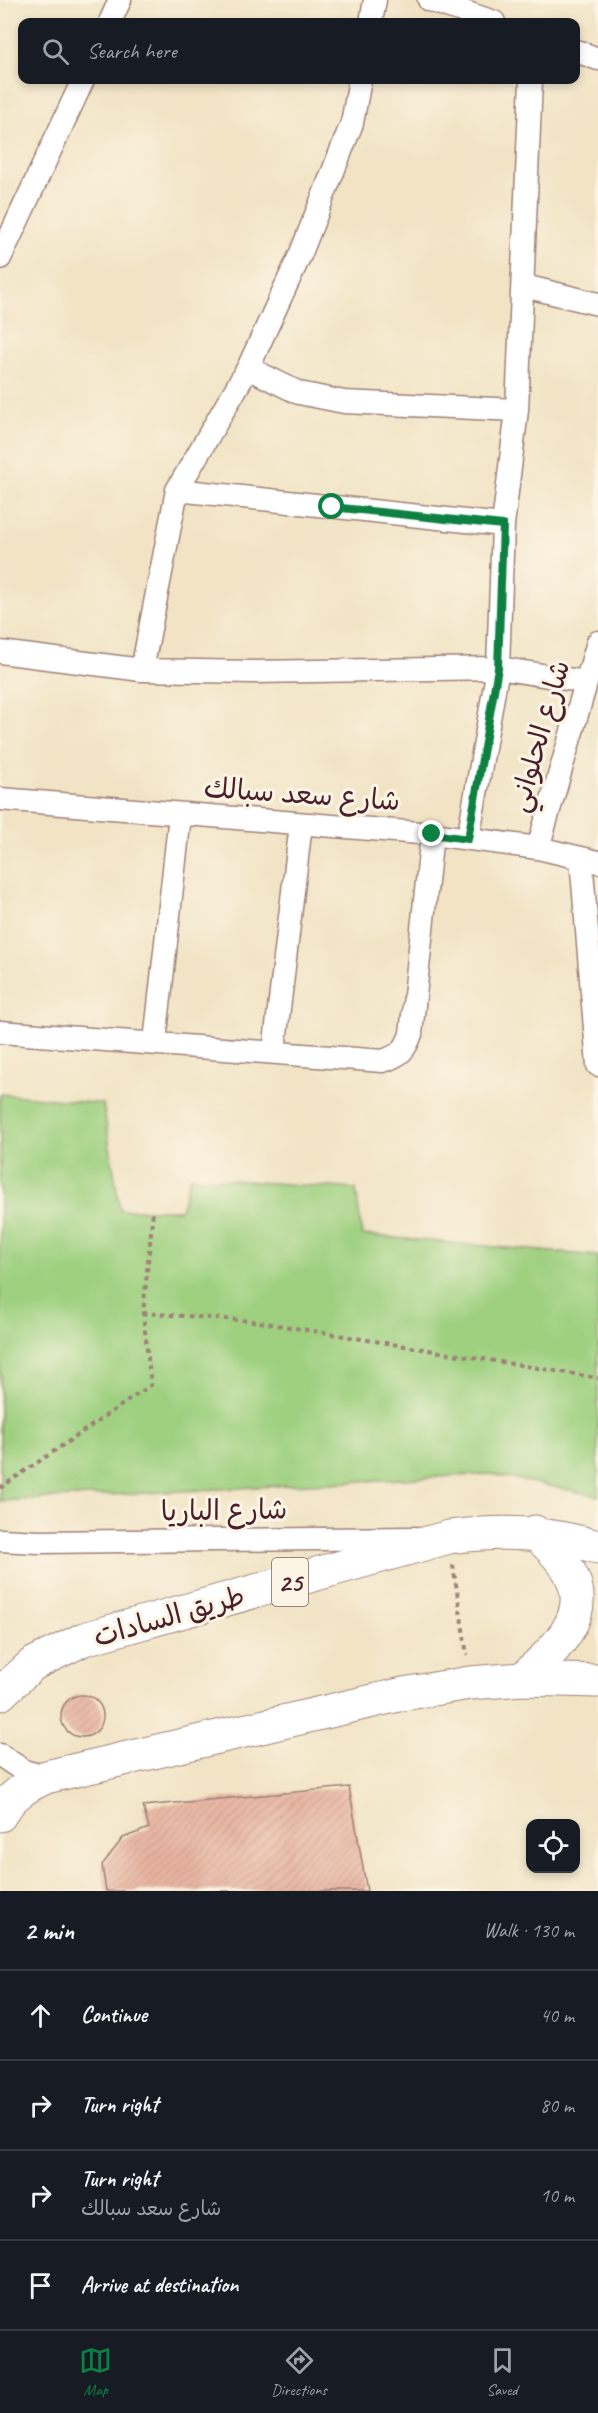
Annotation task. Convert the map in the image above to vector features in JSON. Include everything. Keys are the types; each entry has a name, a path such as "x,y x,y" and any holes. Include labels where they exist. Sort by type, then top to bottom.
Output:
{"main road":[{"name":"طريق السادات","path":"0,1694 33,1664 84,1639 449,1537 492,1531 535,1532 598,1547"},
{"path":"522,1679 569,1631 576,1611 576,1590 569,1570 535,1532"},
{"path":"0,1815 6,1803 24,1787 46,1777 403,1694 471,1683 522,1679 598,1681"}],"street":[{"path":"112,18 120,0"},
{"path":"372,18 375,0"},
{"path":"429,0 482,18"},
{"path":"580,52 598,59"},
{"path":"0,258 81,84"},
{"path":"142,669 177,490 248,368 310,231 352,123 359,84"},
{"path":"468,839 498,668 503,525 517,410 524,286 531,84"},
{"path":"524,286 598,304"},
{"path":"248,368 299,393 344,402 517,410"},
{"path":"177,490 503,525"},
{"name":"شارع الحلواني","path":"538,848 598,642"},
{"path":"0,651 142,669 253,672 498,668 586,682"},
{"name":"شارع سعد سبالك","path":"0,799 432,834 538,848 590,860"},
{"path":"155,1042 180,815"},
{"path":"274,1051 301,824"},
{"path":"0,1032 383,1061 399,1055 405,1050 411,1034 432,834"},
{"path":"590,860 598,1065"},
{"name":"شارع الباريا","path":"0,1540 39,1542 449,1537"},
{"path":"0,1755 24,1771 46,1777"}],"path":[{"path":"0,1488 151,1385 143,1313 153,1211"},
{"path":"143,1313 254,1321 598,1378"},
{"path":"449,1537 471,1683"}],"green space":[{"path":"0,1094 103,1104 120,1210 181,1210 190,1177 356,1189 362,1235 598,1256 598,1496 491,1474 0,1501"}],"building":[{"path":"82,1695 90,1696 97,1701 102,1708 102,1724 97,1731 90,1736 82,1737 74,1736 67,1731 62,1724 61,1716 62,1708 67,1701 74,1696"},
{"path":"349,1787 367,1891 106,1891 102,1865 123,1838 149,1828 143,1806"}],"route":[{"path":"332,507 503,525 498,668 468,839 432,834"}]}
